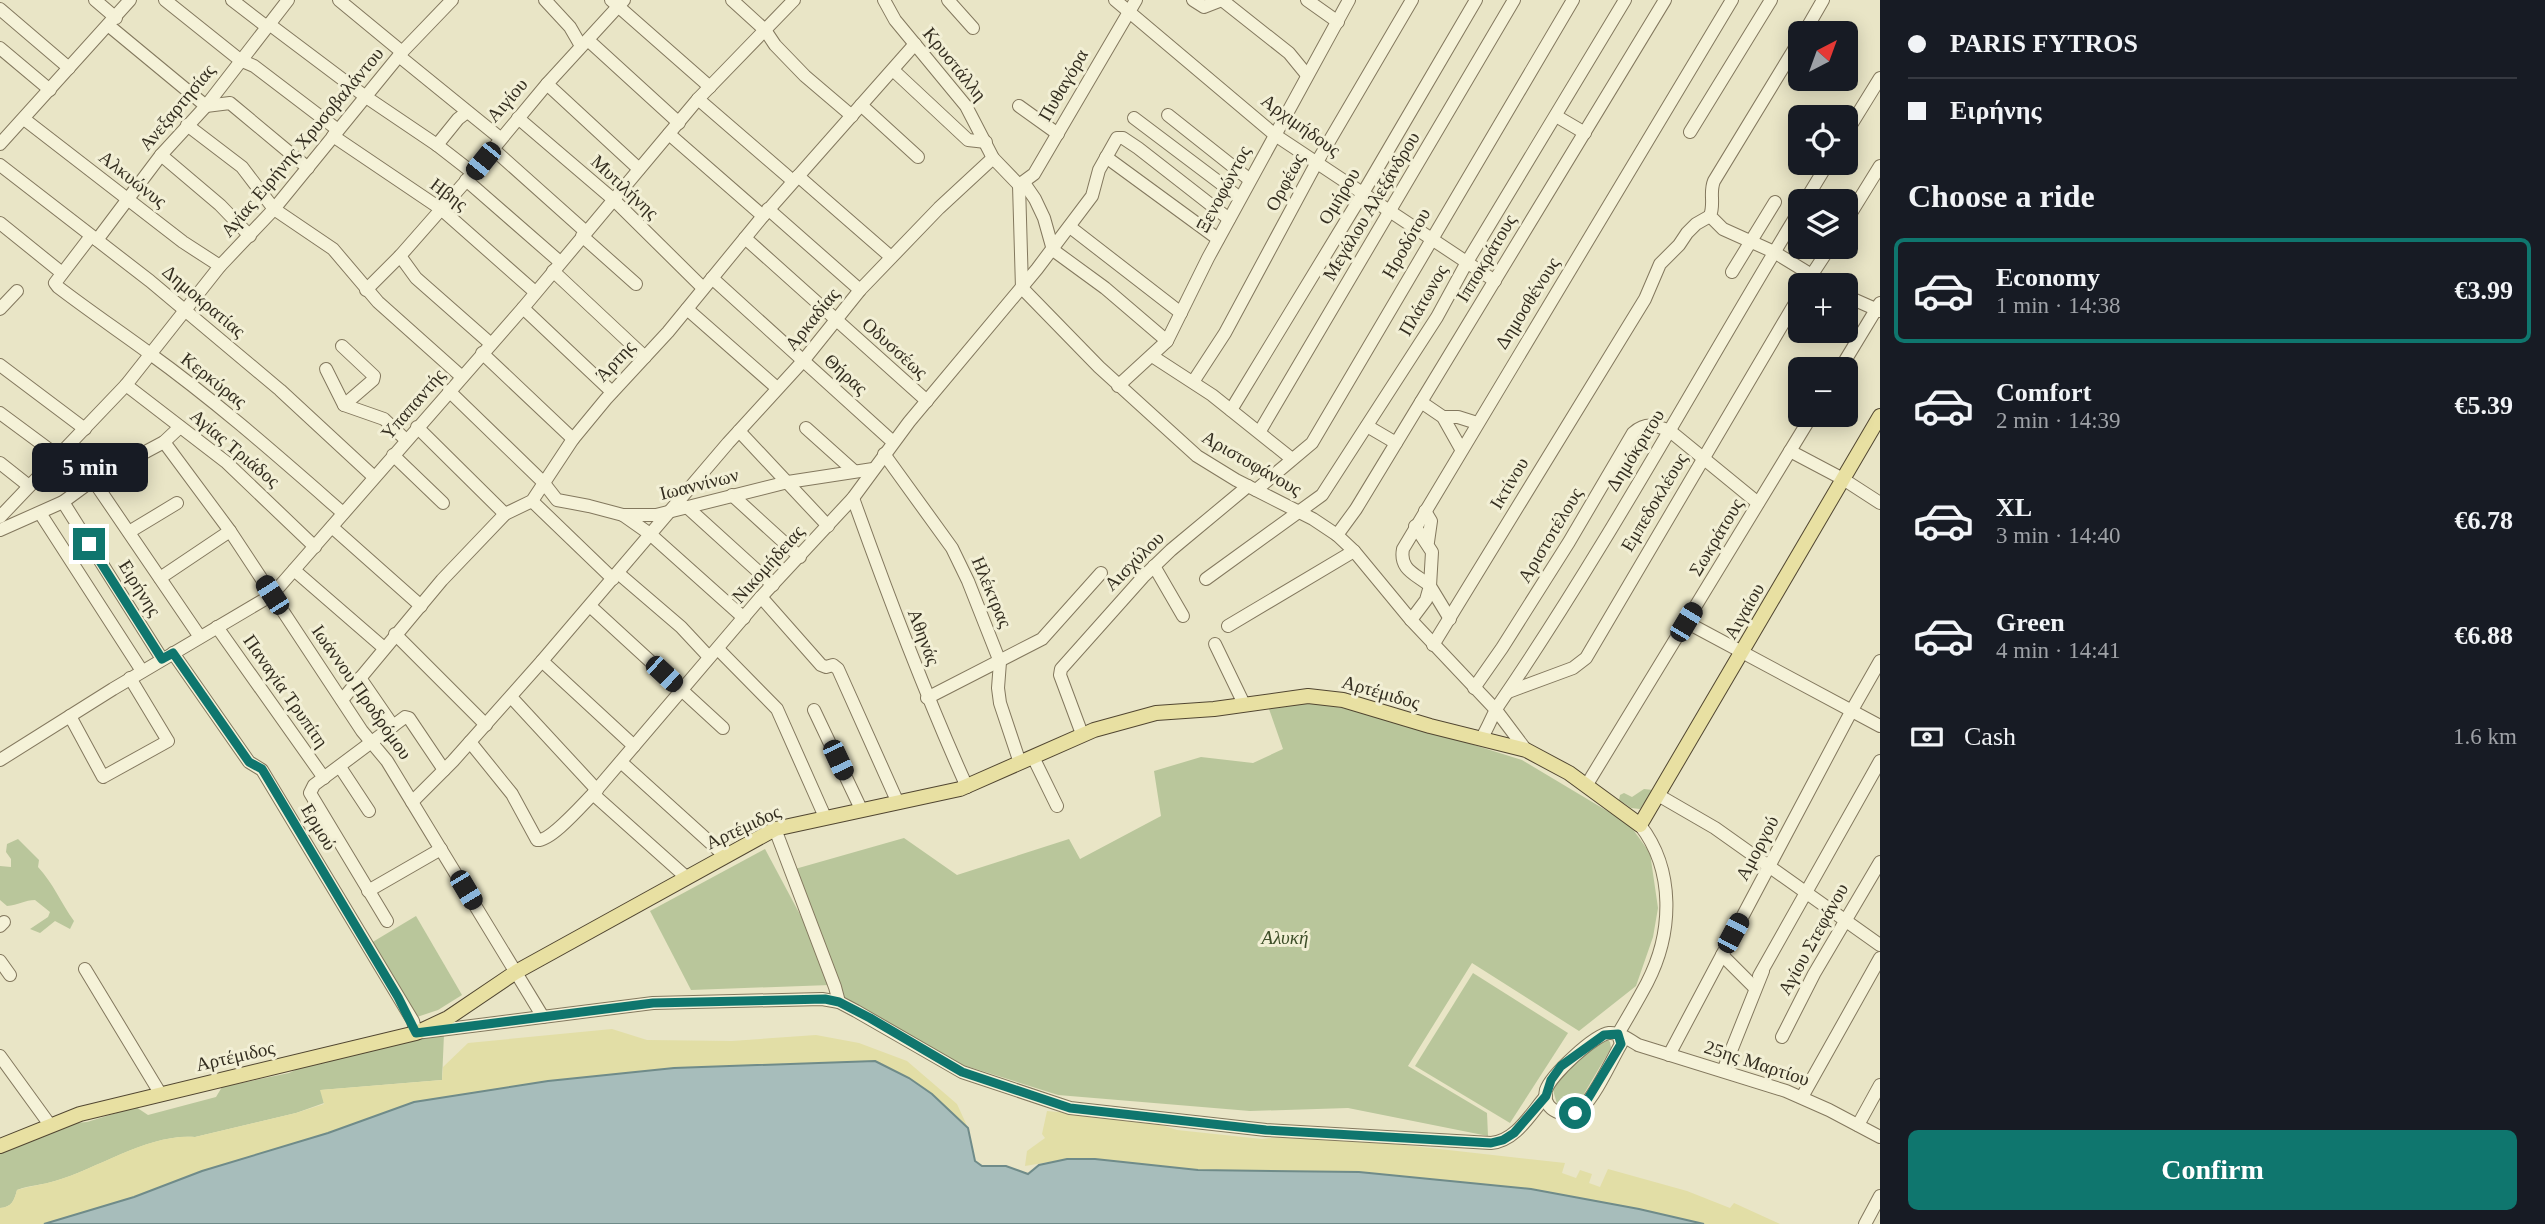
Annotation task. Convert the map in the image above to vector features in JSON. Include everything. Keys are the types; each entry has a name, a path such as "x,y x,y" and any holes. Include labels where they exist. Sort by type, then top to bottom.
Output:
{"main road":[{"name":"Αιγαίου","path":"1640,825 1880,416"},
{"name":"Αρτέμιδος","path":"0,1146 80,1114 416,1033 449,1018 516,972 775,830 967,787 1082,734 1119,721 1156,713 1294,697 1329,697 1526,750 1553,763 1640,825"}],"street":[{"path":"95,0 112,21 206,106 230,103"},
{"path":"0,144 5,127 24,119 130,0"},
{"name":"Ηβης","path":"165,0 240,60 254,66 336,133 442,209 535,292"},
{"path":"232,0 437,145 645,356"},
{"path":"339,0 467,113 636,284"},
{"path":"545,0 584,43 679,122"},
{"path":"732,0 765,30 775,45 805,76 852,116"},
{"name":"Υπαπαντής","path":"0,760 130,678 272,595 523,308 698,99 794,0"},
{"name":"Κρυστάλλη","path":"884,0 895,20 966,106 993,158 1035,199 1044,218 1053,250"},
{"path":"948,0 973,28"},
{"name":"Αρχιμήδους","path":"1115,0 1275,135 1495,281"},
{"name":"Πυθαγόρα","path":"1021,184 1034,174 1136,0"},
{"path":"1193,0 1204,7 1222,0 1289,53 1307,75"},
{"path":"1307,0 1338,22"},
{"name":"Ξενοφώντος","path":"1118,386 1167,341 1218,239 1349,0"},
{"name":"Ορφέως","path":"1194,382 1225,333 1317,162 1412,0"},
{"name":"Ομήρου","path":"1231,410 1476,0"},
{"name":"Μεγάλου Αλεξάνδρου","path":"1260,432 1514,0"},
{"name":"Ηροδότου","path":"1252,488 1312,443 1573,0"},
{"name":"Πλάτωνος","path":"1206,579 1322,495 1437,317 1467,262 1625,0"},
{"name":"Ιπποκράτους","path":"1337,535 1356,509 1665,0"},
{"name":"Δημοσθένους","path":"1430,586 1402,562 1402,549 1732,0"},
{"path":"1690,132 1771,0"},
{"path":"1811,21 1824,0"},
{"name":"Αγίας Ειρήνης Χρυσοβαλάντου","path":"0,517 125,385 220,267 274,209 401,54 450,1"},
{"name":"Ανεξαρτησίας","path":"59,278 206,106 268,26 283,2"},
{"path":"618,2 710,87"},
{"name":"Αιγίου","path":"366,289 442,209 618,2"},
{"path":"0,9 69,68"},
{"name":"Άρτης","path":"532,501 573,439 612,392 687,309 795,178 915,44"},
{"path":"0,48 50,90"},
{"path":"1788,59 1714,181 1710,193 1713,207 1710,216 1724,229 1774,252 1800,273"},
{"path":"893,70 969,141 986,142"},
{"path":"1858,114 1880,78"},
{"path":"547,84 639,169"},
{"path":"216,93 308,167"},
{"path":"698,99 891,257"},
{"path":"861,105 918,157"},
{"path":"1019,106 1058,134"},
{"path":"437,145 458,119 467,113"},
{"path":"1168,115 1250,180"},
{"path":"1556,116 1585,133"},
{"name":"Μυτιλήνης","path":"517,118 614,200 703,288"},
{"path":"1134,118 1240,198"},
{"name":"Αλκυώνυς","path":"24,119 183,242 220,267"},
{"path":"187,125 242,167 274,209 333,249 366,289 462,377"},
{"path":"669,134 860,290"},
{"name":"Νικομήδειας","path":"470,742 512,794 537,840 544,839 595,792 761,597 853,498 893,442 1023,288 1070,227 1092,196 1098,172 1116,138 1124,138 1229,219"},
{"path":"162,155 250,236"},
{"path":"1106,157 1218,239"},
{"name":"Αρκαδίας","path":"650,534 803,361 860,290 993,158"},
{"name":"Δημοκρατίας","path":"0,164 150,281 181,316 279,390 374,477"},
{"path":"1858,202 1880,166"},
{"path":"1021,184 1023,288"},
{"path":"1732,272 1776,202"},
{"name":"Ικτίνου","path":"1433,645 1645,299 1660,264 1679,245 1686,233 1710,216"},
{"name":"Κερκύρας","path":"0,223 96,317 150,353 344,513"},
{"path":"1070,227 1181,313"},
{"name":"Δημόκριτου","path":"1481,739 1496,709 1670,431 1788,229"},
{"name":"Οδυσσέως","path":"745,238 926,401"},
{"path":"1053,250 1105,288 1167,341"},
{"path":"400,256 416,278 573,439"},
{"name":"Θήρας","path":"712,278 893,442"},
{"name":"Αριστοφάνους","path":"1023,288 1118,386 1197,456 1337,535 1354,551 1411,621 1496,709 1526,750"},
{"path":"0,309 17,291"},
{"path":"1848,357 1879,308 1858,300"},
{"path":"523,308 612,392"},
{"path":"687,309 777,388"},
{"name":"Εμπεδοκλέους","path":"1508,692 1564,672 1583,661 1788,315"},
{"path":"342,346 374,376 373,380 344,405"},
{"path":"1152,356 1194,382 1292,459"},
{"path":"0,365 85,429"},
{"path":"326,369 344,405 384,419 406,440"},
{"name":"Αγίας Τριάδος","path":"125,385 226,462 314,547"},
{"path":"449,391 543,482 557,500"},
{"path":"1421,402 1443,417 1477,423"},
{"path":"0,412 58,456"},
{"path":"1443,417 1461,449"},
{"name":"Αριστοτέλους","path":"1474,688 1556,564 1633,433 1646,425 1654,424 1670,431"},
{"path":"1367,426 1396,443"},
{"path":"0,530 63,502 93,480 164,442 180,427"},
{"path":"418,427 505,514"},
{"name":"Σωκράτους","path":"1586,786 1805,427"},
{"path":"806,428 854,471"},
{"path":"739,431 828,526"},
{"path":"1670,431 1758,503"},
{"name":"Ιωάννου Προδρόμου","path":"164,442 230,531 342,700 387,761 543,1017"},
{"path":"1790,452 1843,479 1880,503"},
{"name":"Ηλέκτρας","path":"884,454 952,548 1000,662 1000,703 1027,760 1057,806"},
{"path":"393,455 443,503"},
{"path":"0,463 29,486"},
{"name":"Ιωαννίνων","path":"532,501 557,500 623,516 670,512 788,482 873,469"},
{"path":"93,480 200,637"},
{"name":"Αισχύλου","path":"1082,734 1060,675 1061,669 1154,566 1252,488"},
{"path":"732,495 800,557"},
{"name":"Αθηνάς","path":"853,498 895,618 967,787"},
{"path":"342,700 396,634 505,514 532,501 615,576 714,653 777,709 825,817"},
{"name":"Ειρήνης","path":"63,502 168,656"},
{"path":"129,532 177,503"},
{"path":"687,507 773,585"},
{"path":"1425,511 1431,521 1428,542"},
{"path":"40,513 142,671"},
{"path":"623,516 650,534 744,618"},
{"path":"1411,621 1429,594 1433,558 1428,542 1415,526"},
{"path":"332,527 421,606"},
{"path":"160,578 230,531"},
{"path":"412,802 511,697 650,534"},
{"path":"1228,625 1354,551"},
{"path":"1154,566 1183,616"},
{"path":"295,570 384,648"},
{"path":"927,698 1042,639 1101,573"},
{"path":"1430,586 1450,619"},
{"path":"761,597 821,665 835,666 898,803"},
{"path":"590,606 723,728"},
{"path":"1421,608 1450,619"},
{"path":"1686,622 1880,726"},
{"name":"Παναγία Τρυπίτη","path":"217,627 324,778"},
{"path":"396,634 486,725"},
{"path":"1215,644 1244,704"},
{"name":"Ερμού","path":"168,656 249,762 262,769 398,997 416,1033"},
{"name":"Αμοργού","path":"1669,1055 1880,661"},
{"path":"542,662 634,746"},
{"path":"70,716 103,777 168,741 130,678"},
{"path":"360,678 393,726"},
{"path":"511,697 595,792 686,877"},
{"path":"814,710 861,809"},
{"path":"387,922 312,797 312,788 405,717 408,717 444,769"},
{"path":"1723,1072 1757,982 1880,761"},
{"path":"621,762 725,856"},
{"path":"340,767 369,811"},
{"path":"1658,795 1715,828 1880,945"},
{"path":"1546,1096 1550,1107 1562,1114 1569,1115 1581,1108 1621,1044 1618,1034 1649,981 1667,916 1666,890 1657,850 1640,825"},
{"path":"775,830 839,1002"},
{"path":"368,891 441,849"},
{"name":"Αγίου Στεφάνου","path":"1782,1037 1845,919 1880,862"},
{"path":"1722,955 1757,982"},
{"path":"1802,1097 1880,958"},
{"path":"0,961 10,975"},
{"path":"85,970 160,1093"},
{"path":"416,1033 653,1003 822,999 839,1002 962,1072 1070,1108 1266,1130 1491,1143 1511,1136 1546,1096 1551,1080 1561,1066 1604,1035 1618,1034"},
{"name":"25ης Μαρτίου","path":"1618,1034 1638,1045 1802,1097 1880,1136"},
{"path":"0,1056 50,1125"},
{"path":"1858,1125 1880,1085"},
{"path":"1865,1224 1880,1196"}],"green space":[{"name":"Αλυκή","path":"1301,700 1378,715 1522,760 1629,824 1650,853 1658,908 1653,937 1636,986 1579,1031 1472,963 1408,1066 1487,1113 1488,1136 1348,1108 1250,1111 1058,1095 963,1065 844,998 795,869 904,838 957,875 1069,839 1080,859 1161,816 1154,771 1201,757 1253,763 1283,749 1269,709"},
{"path":"1644,789 1653,790 1640,809 1631,808 1619,800 1624,793 1632,797"},
{"path":"18,839 39,860 38,867 74,921 70,929 55,921 40,933 30,929 48,917 50,912 35,900 7,906 0,900 0,866 11,867 11,859 6,852 7,844"},
{"path":"765,849 804,922 830,985 691,990 650,911"},
{"path":"416,916 462,995 438,1010 414,1018 371,943"},
{"path":"1473,973 1568,1033 1510,1123 1415,1066"},
{"path":"444,1034 442,1080 321,1090 324,1103 296,1113 195,1137 160,1140 72,1175 17,1190 12,1203 0,1208 0,1149 55,1125 87,1122 136,1107 148,1115 216,1097 222,1087 289,1073 321,1058"},
{"path":"1607,1039 1611,1048 1578,1104 1565,1108 1557,1104 1553,1090 1563,1075 1601,1041"}],"sand":[{"path":"612,1029 647,1040 732,1041 816,1035 859,1043 907,1061 957,1104 968,1128 932,1094 804,1063 674,1068 548,1081 414,1102 329,1133 202,1171 134,1197 44,1224 0,1224 0,1208 12,1203 17,1190 72,1175 160,1140 195,1137 296,1113 324,1104 320,1090 442,1080 443,1067 468,1043"},
{"path":"1047,1111 1146,1120 1177,1130 1262,1139 1306,1134 1565,1163 1562,1173 1576,1178 1580,1170 1592,1174 1589,1183 1600,1187 1608,1169 1687,1191 1730,1208 1734,1203 1780,1224 1704,1224 1531,1189 1359,1172 1198,1170 1095,1159 1067,1159 1025,1166 1027,1151 1045,1138 1042,1134"}],"water":[{"path":"875,1061 909,1078 932,1094 968,1128 975,1161 982,1166 1006,1166 1028,1174 1039,1165 1067,1159 1095,1159 1198,1170 1359,1172 1531,1189 1704,1224 44,1224 134,1197 202,1171 328,1133 414,1102 548,1081 674,1068"}],"route":[{"path":"89,544 162,659 173,653 249,762 262,769 415,1026 416,1033 653,1003 825,999 839,1002 870,1018 962,1072 1070,1108 1266,1130 1491,1143 1514,1133 1546,1096 1546,1089 1561,1066 1604,1035 1618,1034 1621,1044 1586,1102 1575,1113"}]}
